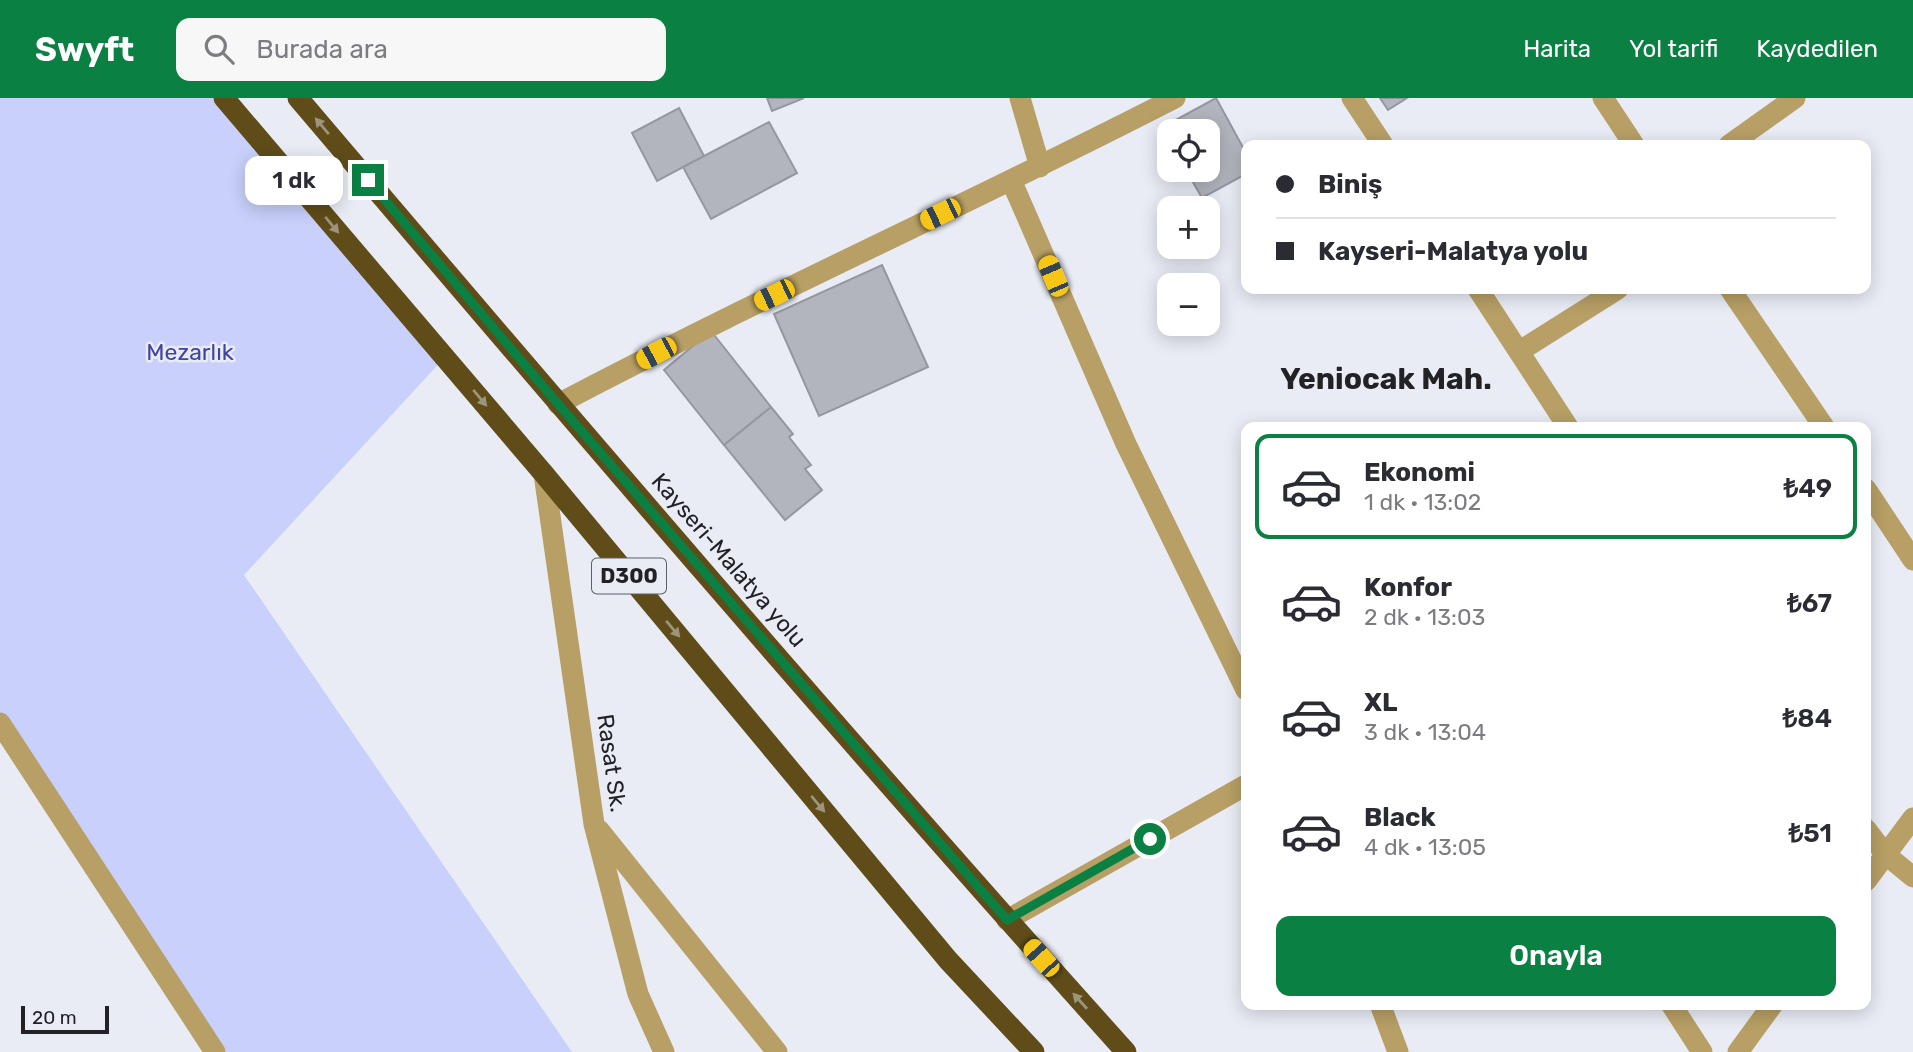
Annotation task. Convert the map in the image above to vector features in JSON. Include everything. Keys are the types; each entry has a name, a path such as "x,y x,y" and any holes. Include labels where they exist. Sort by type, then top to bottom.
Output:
{"highway":[{"name":"D300","path":"224,98 544,474 948,960 1034,1052"},
{"name":"Kayseri-Malatya yolu","path":"298,98 558,404 1007,920 1126,1052"}],"street":[{"path":"1020,98 1041,167"},
{"path":"558,404 656,353 1041,167 1175,98"},
{"path":"1352,98 1380,140"},
{"path":"1602,98 1631,140"},
{"path":"1736,140 1795,98"},
{"path":"1011,180 1126,444 1241,680"},
{"path":"1481,294 1565,422"},
{"path":"1520,351 1610,294"},
{"path":"1733,294 1821,422"},
{"name":"Rasat Sk.","path":"544,474 594,824 638,994 664,1052"},
{"path":"1871,497 1913,560"},
{"path":"0,723 215,1052"},
{"path":"1007,920 1241,788"},
{"path":"1871,874 1913,818"},
{"path":"594,824 777,1052"},
{"path":"1871,836 1885,854 1913,877"},
{"path":"1382,1010 1398,1052"},
{"path":"1675,1010 1702,1052"},
{"path":"1746,1048 1769,1010"}],"green space":[{"name":"Mezarlık","path":"0,98 224,98 445,357 244,575 572,1052 216,1052 0,723"}],"building":[{"path":"767,98 804,98 772,111"},
{"path":"1216,98 1241,144 1241,177 1201,196 1193,182 1220,182 1220,119 1178,119"},
{"path":"1380,98 1407,98 1388,110"},
{"path":"679,108 704,156 657,181 632,133"},
{"path":"769,122 797,173 711,219 683,167"},
{"path":"882,265 928,367 819,416 774,314"},
{"path":"711,331 771,407 724,445 664,370"},
{"path":"771,407 793,434 789,437 811,465 805,469 822,490 785,520 724,445"}],"district":[{"name":"Yeniocak Mah.","path":"1386,379"}],"route":[{"path":"368,180 558,404 1007,920 1150,839"}]}
